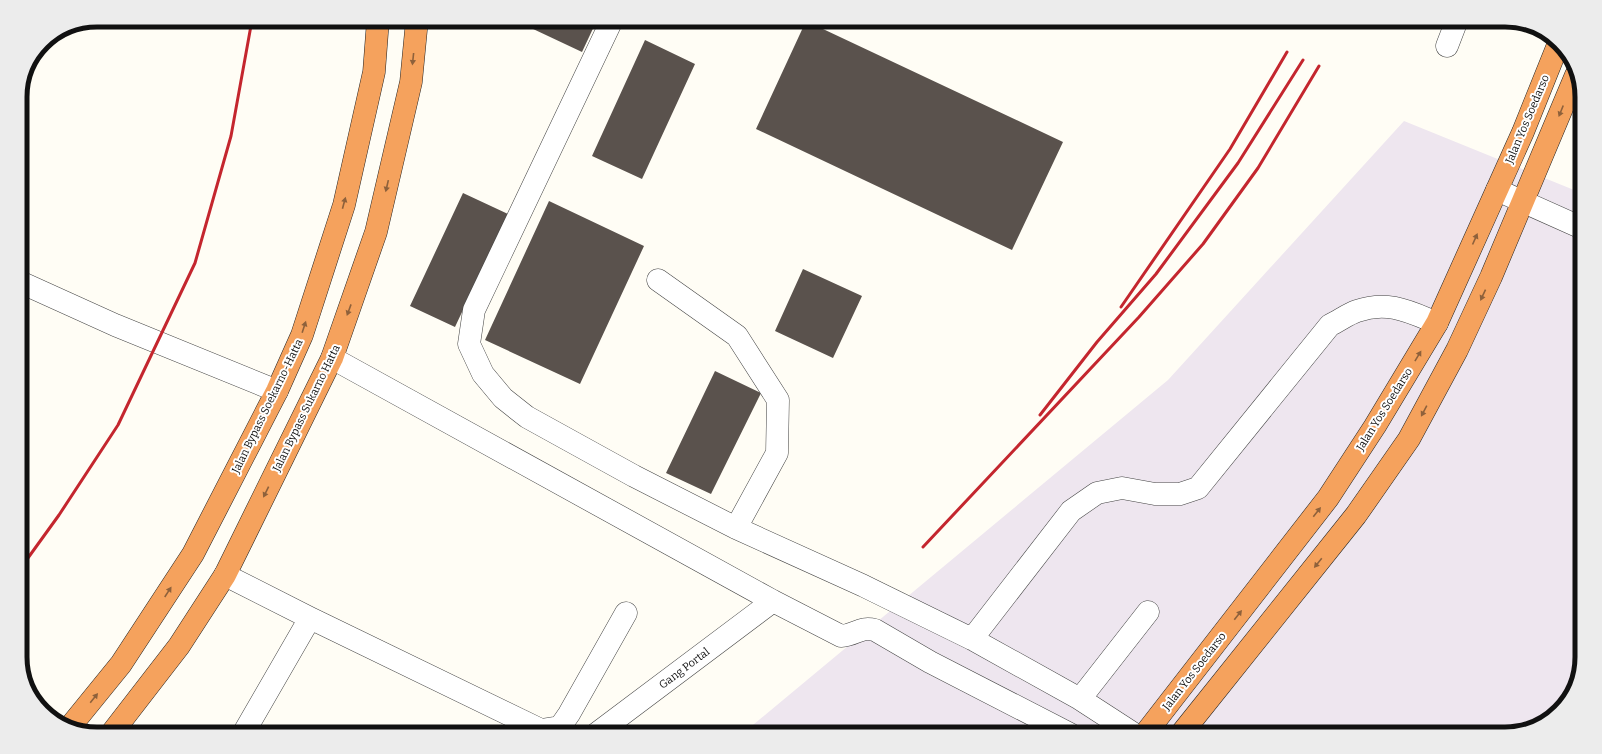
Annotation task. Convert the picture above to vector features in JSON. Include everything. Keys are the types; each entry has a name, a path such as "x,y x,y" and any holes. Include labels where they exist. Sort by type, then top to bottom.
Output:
{"highway":[{"name":"Jalan Bypass Soekarno-Hatta","path":"73,723 121,664 193,554 277,390 302,335 344,205 374,72 377,27"},
{"name":"Jalan Bypass Sukarno Hatta","path":"116,727 179,646 225,575 332,358 376,232 411,82 416,27"},
{"name":"Jalan Yos Soedarso","path":"1150,727 1328,498 1375,426 1437,324 1523,132 1556,50"},
{"path":"1187,727 1356,515 1409,439 1456,350 1491,277 1573,81"}],"street":[{"path":"609,27 474,310 469,344 483,374 503,398 527,417 634,476 736,528 864,586 972,639 1080,699 1123,727"},
{"path":"1447,46 1455,27"},
{"path":"1497,190 1575,225"},
{"path":"658,280 737,336 778,400 777,453 736,528"},
{"path":"27,285 115,325 277,390"},
{"path":"972,639 1071,511 1097,493 1122,488 1155,494 1180,494 1198,488 1330,326 1357,311 1379,306 1402,308 1437,324"},
{"path":"332,358 773,601 841,636 850,636 862,629 868,628 875,630 930,662 1056,727"},
{"path":"225,575 535,727"},
{"name":"Gang Portal","path":"605,727 773,601"},
{"path":"1080,699 1148,612"},
{"path":"560,727 569,714 626,613"},
{"path":"247,727 310,618"}],"shaded area":[{"path":"1404,121 1575,190 1575,657 1574,671 1570,684 1561,700 1551,710 1536,720 1523,725 1505,727 750,727 1168,380"}],"building":[{"path":"529,27 594,27 582,52"},
{"path":"803,27 819,27 1063,142 1012,250 756,129"},
{"path":"645,40 695,64 642,179 592,156"},
{"path":"463,193 508,214 455,327 410,306"},
{"path":"549,201 644,246 580,384 485,340"},
{"path":"803,269 862,296 833,358 775,331"},
{"path":"715,371 761,393 711,494 666,473"}],"railway":[{"path":"27,559 59,515 118,425 195,263 231,136 251,27"},
{"path":"1121,307 1230,149 1287,52"},
{"path":"1040,415 1097,342 1156,274 1238,163 1303,60"},
{"path":"923,547 1139,317 1203,244 1258,168 1319,66"}]}
